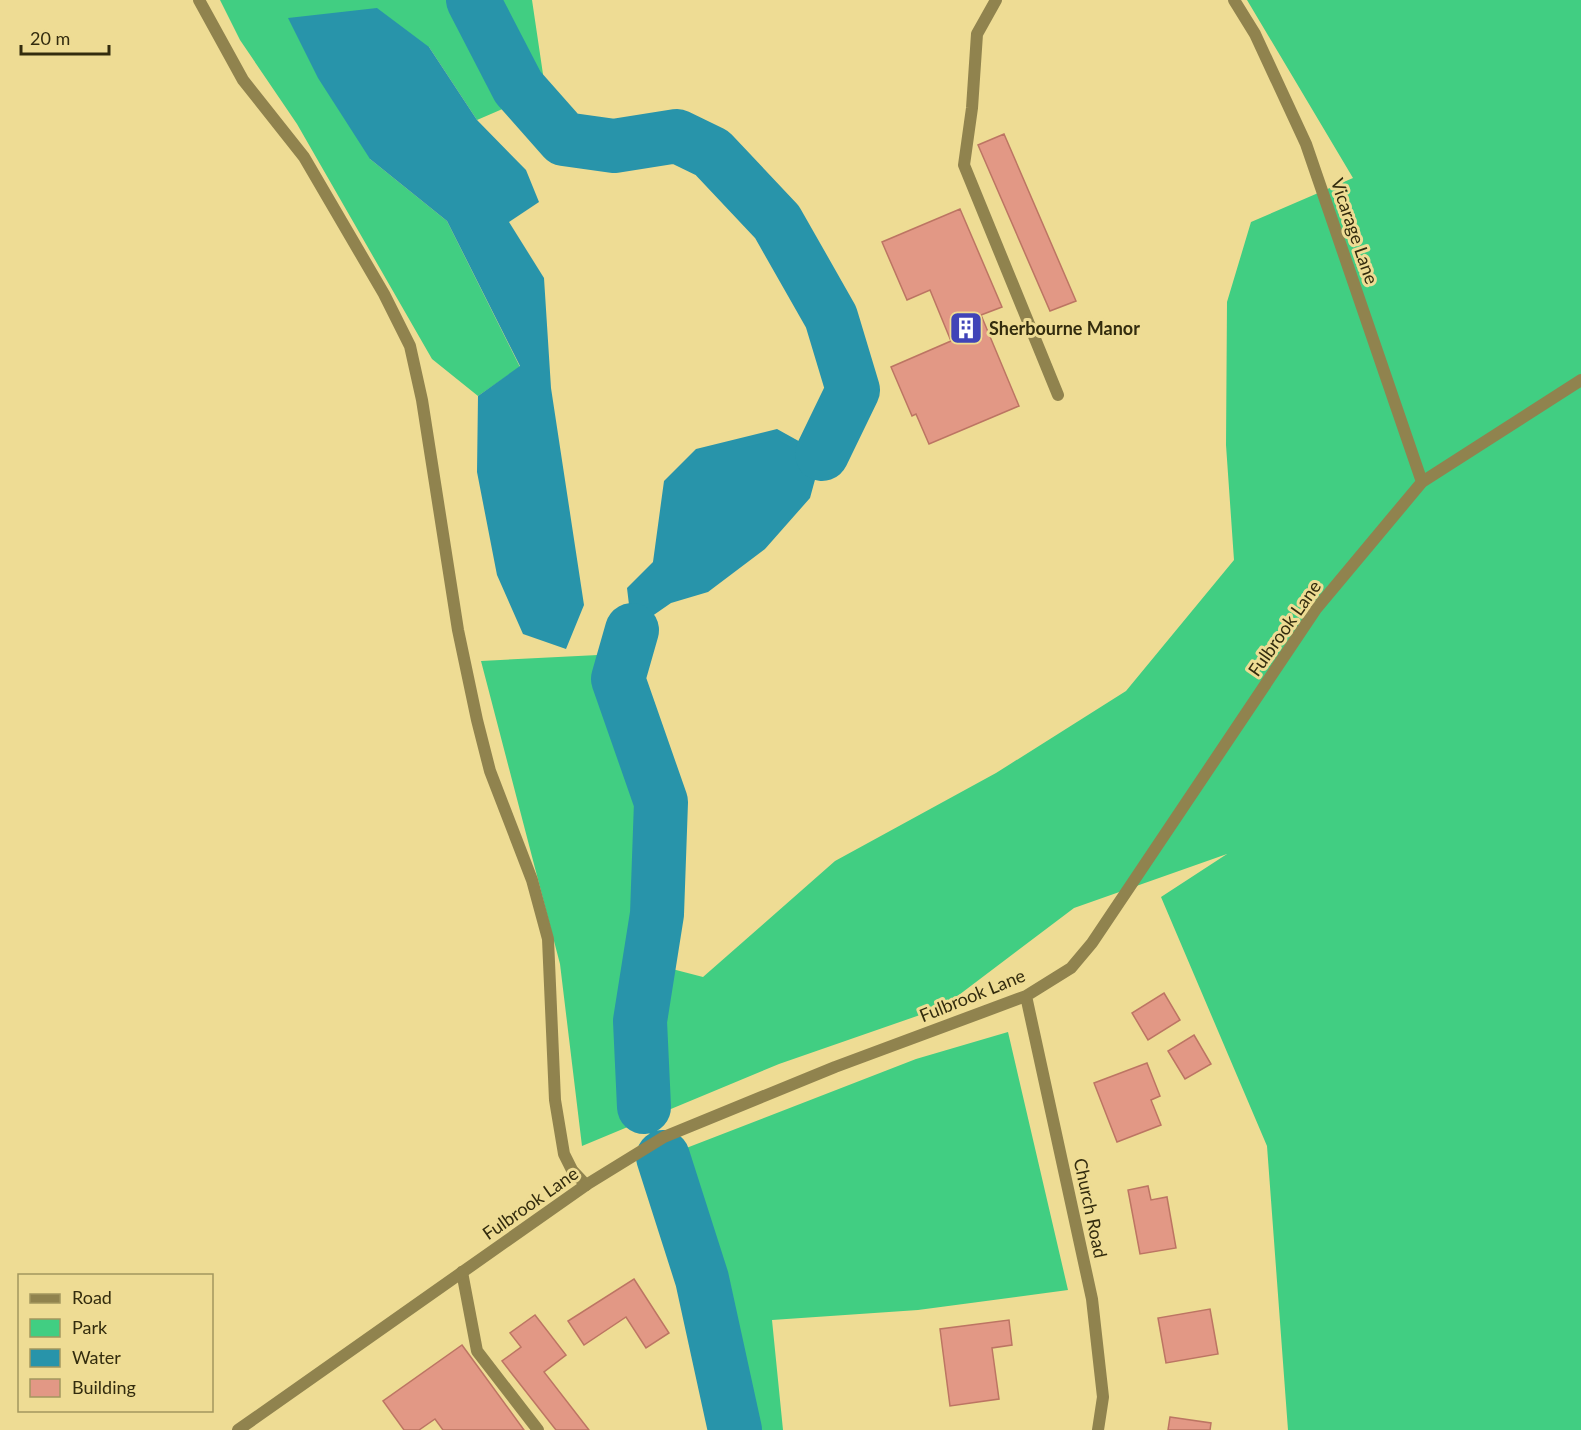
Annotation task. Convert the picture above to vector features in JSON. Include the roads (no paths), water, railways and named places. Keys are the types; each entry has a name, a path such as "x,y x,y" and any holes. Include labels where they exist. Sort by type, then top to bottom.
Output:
{"street":[{"path":"199,0 243,80 304,157 384,294 410,346 422,400 458,630 477,720 490,771 532,880 548,939 555,1100 564,1154 572,1170 585,1185"},
{"path":"996,0 977,34 972,108 964,165 1058,395"},
{"name":"Vicarage Lane","path":"1234,0 1256,34 1306,144 1422,482"},
{"name":"Fulbrook Lane","path":"238,1430 585,1185 664,1137 835,1067 1026,996 1071,968 1092,943 1316,609 1422,482 1581,381"},
{"name":"Church Road","path":"1026,996 1092,1299 1103,1397 1098,1430"},
{"path":"462,1272 477,1351 538,1430"}],"water":[{"path":"377,8 429,47 477,120 526,170 539,202 509,222 544,278 551,388 584,605 566,649 523,634 497,575 477,472 478,396 520,366 447,221 370,159 318,78 288,18"},
{"path":"777,429 822,454 810,498 765,549 708,592 671,603 632,630 627,588 653,562 664,481 696,449"}],"waterway":[{"path":"473,0 518,87 564,139 614,146 677,136 712,153 777,222 831,317 853,390 822,454"},
{"path":"632,630 618,679 661,802 657,914 640,1021 644,1107"},
{"path":"663,1157 702,1279 735,1430"}],"place":[{"name":"Sherbourne Manor","path":"966,328"}]}
